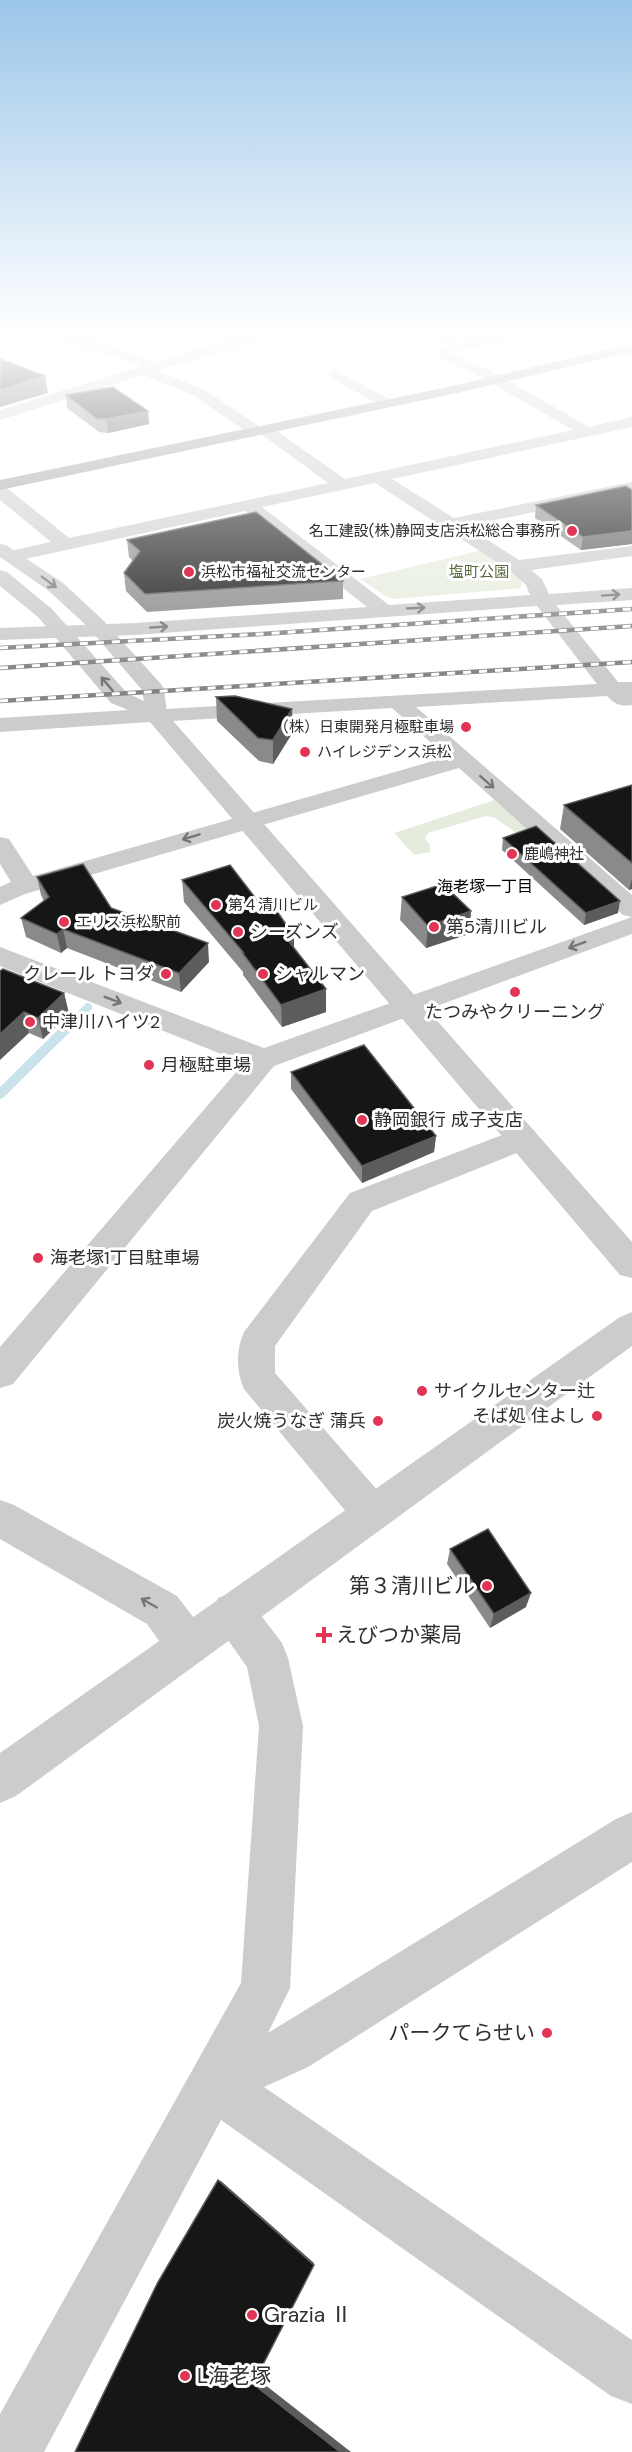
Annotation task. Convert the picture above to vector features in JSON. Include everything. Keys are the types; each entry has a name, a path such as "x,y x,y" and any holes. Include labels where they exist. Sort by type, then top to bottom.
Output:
{"highway":[{"path":"0,485 163,450"}],"street":[{"path":"291,450 341,484"},
{"path":"5,553 65,544 499,450"},
{"path":"376,476 516,566 535,583 542,600 622,688 632,707"},
{"path":"451,524 632,487"},
{"path":"0,491 65,544"},
{"path":"247,504 383,610"},
{"path":"516,566 632,551"},
{"path":"5,553 56,587 101,630 153,689 156,715"},
{"path":"0,576 36,604 119,698 156,715 632,1265"},
{"path":"0,634 135,629 632,594"},
{"path":"0,725 622,688"},
{"path":"397,701 632,909"},
{"path":"0,897 26,886 248,820 462,760"},
{"path":"0,844 26,886"},
{"path":"0,1373 264,1059 632,925"},
{"path":"0,956 264,1059"},
{"path":"372,1513 257,1378 257,1343 360,1202 523,1138"},
{"path":"0,1780 632,1327"},
{"path":"0,1518 162,1610 188,1645"},
{"path":"12,2452 265,1988 281,1726 267,1658 233,1612"},
{"path":"213,2083 290,2049 632,1835"},
{"path":"213,2083 632,2375"}],"green space":[{"name":"塩町公園","path":"483,550 509,567 522,582 521,588 394,599 360,579"},
{"path":"498,799 542,837 521,836 495,818 486,816 428,833 425,839 430,845 430,852 414,855 394,833"}],"building":[{"path":"626,486 632,490 632,531 583,537 536,505"},
{"name":"浜松市福祉交流センター","path":"256,512 343,581 145,594 124,573 140,551 127,540"},
{"path":"235,696 292,709 273,740 258,738 216,697"},
{"path":"632,785 632,863 564,805"},
{"path":"536,826 620,901 586,913 503,838"},
{"path":"83,864 111,908 208,943 179,973 63,929 57,934 21,918 49,897 37,877"},
{"path":"230,865 260,904 270,901 294,936 287,939 326,989 281,1005 242,952 244,953 182,880"},
{"path":"443,884 471,911 428,926 402,897"},
{"path":"3,969 64,993 38,1018 24,1012 0,1034 0,971"},
{"name":"静岡銀行 成子支店","path":"364,1045 436,1136 362,1166 291,1072"},
{"name":"第３清川ビル","path":"488,1529 531,1593 494,1614 450,1549"},
{"path":"218,2180 314,2265 253,2384 340,2452 75,2452 158,2282"}],"waterway":[{"path":"78,1017 88,1007"},
{"path":"0,1094 78,1017"}],"railway":[{"path":"0,648 262,634 632,609"},
{"path":"0,668 632,626"},
{"path":"0,701 632,662"}],"place":[{"name":"名工建設(株)静岡支店浜松総合事務所","path":"572,531"},
{"name":"浜松市福祉交流センター","path":"189,572"},
{"name":"（株）日東開発月極駐車場","path":"466,727"},
{"name":"ハイレジデンス浜松","path":"305,752"},
{"name":"鹿嶋神社","path":"512,854"},
{"name":"第４清川ビル","path":"216,905"},
{"name":"エリス浜松駅前","path":"64,922"},
{"name":"第5清川ビル","path":"434,927"},
{"name":"シーズンズ","path":"238,932"},
{"name":"クレール トヨダ","path":"166,974"},
{"name":"シャルマン","path":"263,974"},
{"name":"たつみやクリーニング","path":"515,992"},
{"name":"中津川ハイツ2","path":"30,1022"},
{"name":"月極駐車場","path":"149,1065"},
{"name":"静岡銀行 成子支店","path":"362,1120"},
{"name":"海老塚1丁目駐車場","path":"38,1258"},
{"name":"サイクルセンター辻","path":"422,1391"},
{"name":"そば処 住よし","path":"597,1416"},
{"name":"炭火焼うなぎ 蒲兵","path":"378,1421"},
{"name":"第３清川ビル","path":"487,1586"},
{"name":"えびつか薬局","path":"324,1635"},
{"name":"パークてらせい","path":"547,2033"},
{"name":"Grazia Ⅱ","path":"252,2315"},
{"name":"L海老塚","path":"185,2376"}],"district":[{"name":"海老塚一丁目","path":"485,886"}]}
